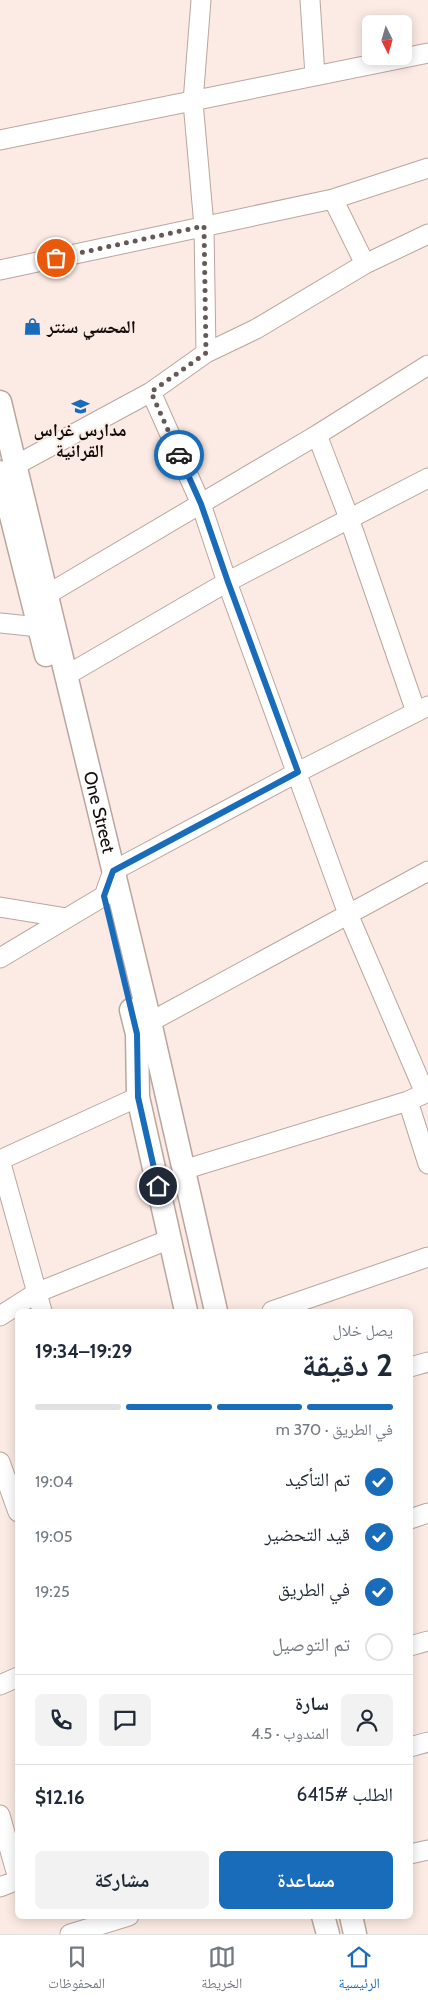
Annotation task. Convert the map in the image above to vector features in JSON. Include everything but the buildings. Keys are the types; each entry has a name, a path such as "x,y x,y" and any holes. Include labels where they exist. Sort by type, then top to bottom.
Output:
{"street":[{"path":"201,0 193,102 204,226 206,353"},
{"path":"310,0 315,75"},
{"path":"0,140 428,53"},
{"path":"0,270 333,199 428,168"},
{"path":"333,199 365,264"},
{"path":"6,473 151,392 206,353 256,328 365,264 428,234"},
{"path":"48,594 317,435 428,365"},
{"path":"151,392 201,504 348,914 426,1092 408,1101 183,1170"},
{"name":"One Street","path":"0,402 6,473 39,627 137,1034 138,1097 186,1309"},
{"path":"0,958 104,896 113,871 298,772 422,709 317,435"},
{"name":"One Street","path":"6,473 48,594 150,1022 216,1309"},
{"path":"67,675 228,582 428,478"},
{"path":"0,624 39,627"},
{"path":"150,1022 428,872"},
{"path":"0,907 67,918"},
{"path":"41,1309 0,1160 138,1097"},
{"path":"408,1101 428,1164"},
{"path":"0,1316 36,1293 170,1240"},
{"path":"278,1309 428,1257"},
{"path":"413,1367 428,1362"},
{"path":"0,1462 15,1504"},
{"path":"413,1518 428,1513"},
{"path":"413,1645 428,1642"},
{"path":"0,1685 15,1678"},
{"path":"413,1746 428,1742"},
{"path":"0,1815 15,1869"},
{"path":"413,1853 428,1850"},
{"path":"0,1886 15,1881"},
{"path":"70,1934 100,1930 124,1919"},
{"path":"324,1919 328,1934"},
{"path":"352,1919 355,1934"}],"way so far":[{"path":"56,258 204,226 206,353 151,392 179,455"}],"place":[{"name":"المحسي سنتر","path":"33,327"},
{"name":"مدارس غراس القرانية","path":"80,407"}],"route":[{"path":"158,1186 138,1097 137,1034 104,896 113,871 298,772 201,504 179,455"}]}
